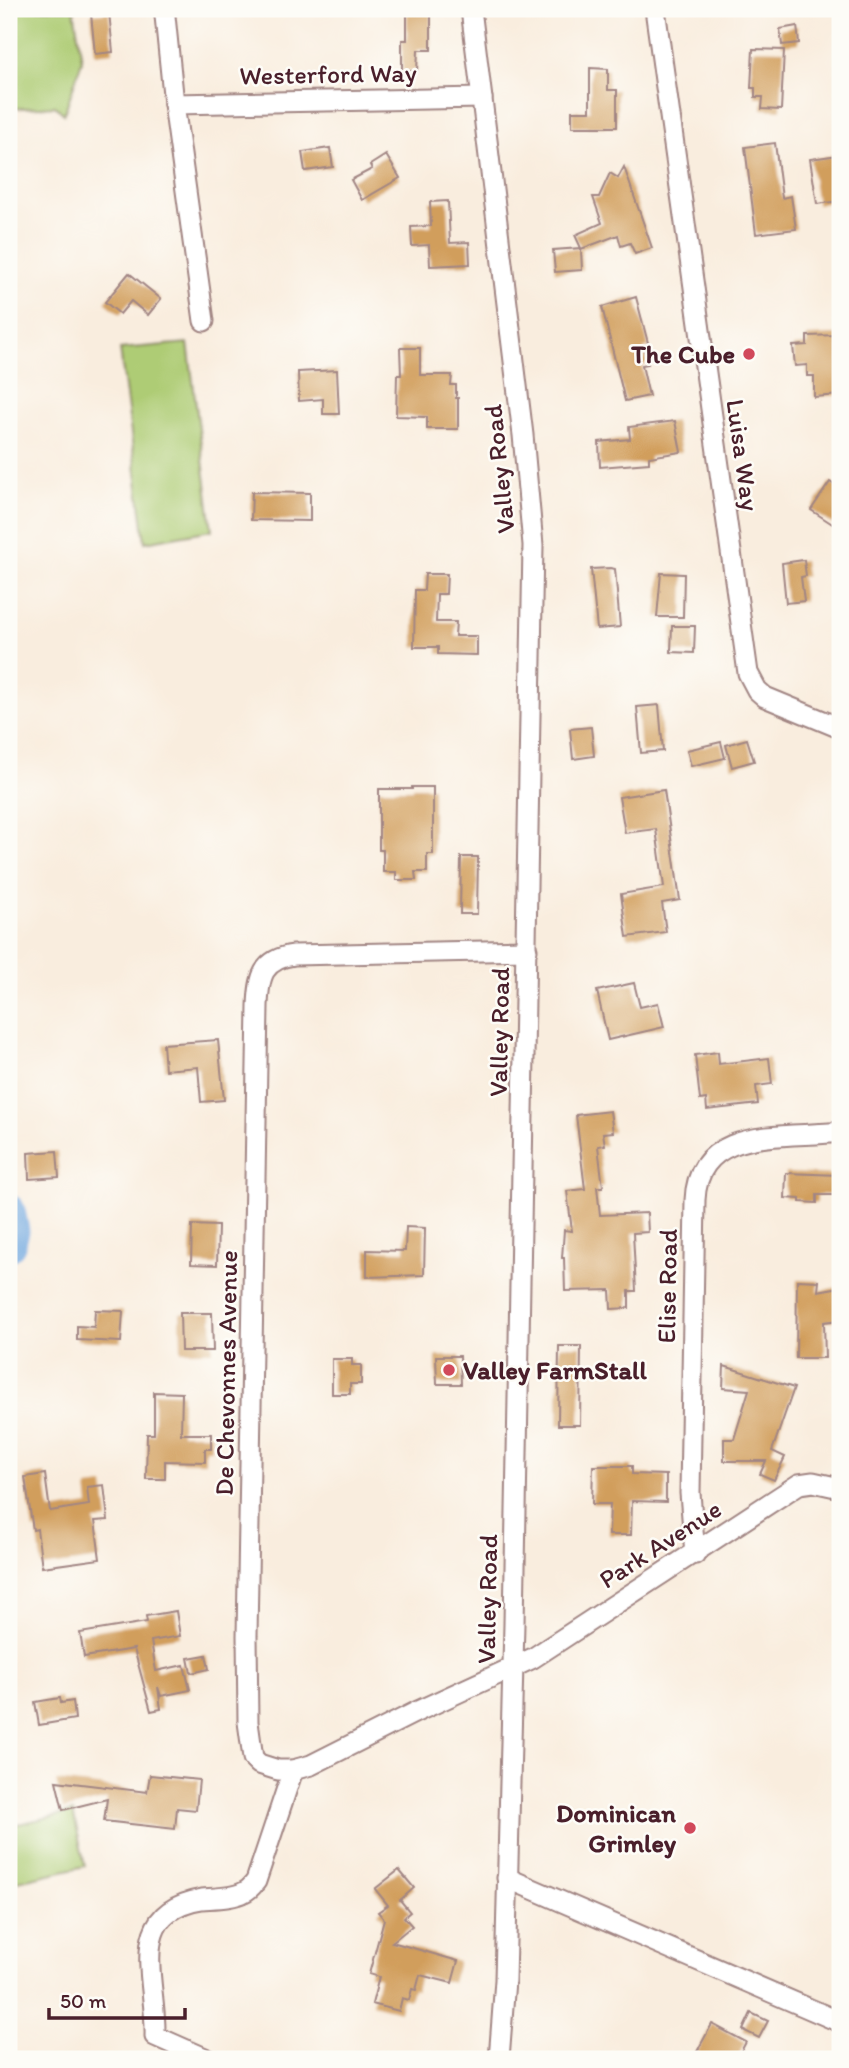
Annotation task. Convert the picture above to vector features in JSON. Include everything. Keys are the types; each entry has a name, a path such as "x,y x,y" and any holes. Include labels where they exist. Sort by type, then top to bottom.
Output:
{"street":[{"name":"Valley Road","path":"471,9 523,435 533,545 505,1980 499,2059"},
{"name":"Luisa Way","path":"655,9 748,673 765,697 840,728"},
{"path":"165,16 174,104 204,321"},
{"name":"Westerford Way","path":"174,104 482,98"},
{"name":"De Chevonnes Avenue","path":"293,1770 273,1769 256,1762 251,1751 248,1722 247,1636 260,980 267,967 281,957 527,950"},
{"name":"Elise Road","path":"695,1553 690,1493 698,1177 708,1161 726,1147 742,1140 840,1132"},
{"name":"Park Avenue","path":"512,1668 533,1658 799,1484 813,1482 840,1488"},
{"path":"207,2059 155,2036 156,2011 149,1963 152,1930 163,1915 184,1902 244,1893 256,1881 293,1770 330,1756 416,1712 512,1668"},
{"path":"507,1878 840,2022"}],"green space":[{"path":"9,9 74,9 82,61 64,114 55,106 9,109"},
{"path":"188,343 212,530 145,542 120,349"},
{"path":"73,1812 85,1866 9,1883 9,1826"}],"building":[{"path":"407,9 431,9 431,50 418,50 417,71 402,71 402,40 407,40"},
{"path":"109,12 113,52 95,54 91,14"},
{"path":"797,26 799,43 782,45 780,29"},
{"path":"753,49 784,50 781,110 762,109 763,97 755,97 755,88 751,88"},
{"path":"590,68 608,69 608,90 617,90 617,127 572,127 572,111 590,111"},
{"path":"775,143 782,198 791,196 796,229 756,234 745,147"},
{"path":"330,148 333,167 305,171 302,152"},
{"path":"386,155 400,178 362,200 351,180 372,169 370,165"},
{"path":"839,155 840,201 817,204 810,159"},
{"path":"624,167 652,248 635,254 630,243 621,246 618,235 581,249 582,270 555,272 553,250 581,248 575,235 602,223 593,197 599,197 610,173 618,178"},
{"path":"448,201 450,243 469,242 470,264 430,266 429,245 412,246 411,227 431,226 430,202"},
{"path":"129,273 161,299 148,315 131,301 120,314 105,302"},
{"path":"636,297 649,347 644,349 648,364 642,365 649,396 625,401 602,307"},
{"path":"838,335 840,395 814,397 814,376 807,376 807,365 795,366 793,346 807,345 807,336"},
{"path":"400,348 420,348 420,375 452,375 451,385 456,385 458,398 458,429 427,429 427,417 396,416 397,375 401,375"},
{"path":"337,370 339,414 323,414 323,399 299,401 298,372"},
{"path":"675,421 681,452 649,457 649,463 600,467 599,442 630,439 629,427"},
{"path":"830,482 840,489 840,529 811,510"},
{"path":"252,492 310,493 310,521 251,520"},
{"path":"804,560 806,576 801,577 804,601 786,603 782,563"},
{"path":"591,569 615,569 620,627 597,629"},
{"path":"661,573 684,574 683,617 657,617"},
{"path":"425,574 447,574 446,594 437,594 436,622 456,622 455,636 477,636 477,655 438,654 438,647 414,647 415,590 424,590"},
{"path":"672,626 695,626 694,653 671,652"},
{"path":"659,705 663,751 641,753 637,707"},
{"path":"591,727 594,756 573,759 570,729"},
{"path":"747,739 754,761 732,767 726,745"},
{"path":"721,742 725,758 691,766 687,750"},
{"path":"433,787 433,854 427,854 427,872 415,872 416,880 396,880 396,872 383,872 383,850 379,850 379,789"},
{"path":"664,790 680,900 662,903 666,932 627,937 621,894 664,887 656,829 625,833 619,797"},
{"path":"461,857 478,857 477,914 460,914"},
{"path":"634,983 640,1007 658,1003 664,1027 608,1040 597,991"},
{"path":"218,1040 224,1100 201,1102 198,1067 165,1070 163,1044"},
{"path":"718,1052 719,1064 769,1058 772,1084 756,1086 758,1104 707,1110 706,1099 700,1100 695,1055"},
{"path":"610,1111 613,1132 603,1133 605,1145 598,1146 603,1187 597,1187 600,1215 647,1213 648,1232 633,1233 636,1291 629,1291 629,1308 611,1309 610,1290 565,1291 562,1258 564,1230 572,1231 567,1191 585,1189 576,1115"},
{"path":"57,1151 59,1177 29,1179 28,1153"},
{"path":"786,1173 839,1175 839,1195 817,1195 817,1203 785,1198"},
{"path":"192,1225 218,1226 217,1265 191,1264"},
{"path":"406,1227 425,1228 424,1275 367,1277 367,1250 405,1251"},
{"path":"797,1280 819,1281 818,1291 840,1287 840,1320 824,1322 825,1358 796,1358"},
{"path":"95,1310 123,1311 121,1342 77,1340 77,1326 94,1327"},
{"path":"180,1313 212,1313 213,1351 181,1351"},
{"path":"559,1346 581,1346 580,1425 558,1425"},
{"name":"Valley FarmStall","path":"436,1356 460,1356 461,1384 437,1384"},
{"path":"332,1359 352,1359 352,1365 361,1365 361,1384 350,1384 350,1394 332,1394"},
{"path":"724,1366 794,1388 772,1451 785,1457 774,1480 760,1474 766,1461 724,1461 724,1439 734,1439 749,1390 723,1388"},
{"path":"154,1392 182,1393 181,1434 211,1434 211,1449 205,1449 205,1462 165,1461 165,1479 146,1479 147,1434 154,1434"},
{"path":"593,1466 632,1466 632,1474 666,1475 666,1502 632,1501 631,1535 609,1535 610,1504 592,1504"},
{"path":"45,1474 50,1511 89,1505 87,1487 104,1485 108,1520 95,1521 100,1559 42,1567 37,1529 33,1530 25,1477"},
{"path":"176,1611 180,1636 151,1641 156,1671 184,1665 190,1690 161,1696 158,1687 161,1709 151,1711 134,1649 84,1657 80,1633 147,1622 146,1616"},
{"path":"206,1655 209,1669 191,1673 188,1658"},
{"path":"60,1698 61,1703 73,1701 75,1719 39,1725 35,1702"},
{"path":"150,1775 199,1780 196,1810 177,1808 175,1829 104,1821 107,1799 63,1810 56,1781 147,1792"},
{"path":"399,1870 414,1888 400,1900 410,1912 404,1917 412,1926 392,1942 458,1961 452,1983 420,1975 416,1990 412,1989 409,2000 402,1998 399,2011 372,2004 379,1977 369,1974 384,1919 378,1912 388,1905 375,1889"},
{"path":"751,2013 768,2021 759,2038 743,2030"},
{"path":"712,2024 746,2042 737,2059 693,2059"}],"waterway":[{"path":"9,1211 13,1231 9,1245"}],"place":[{"name":"The Cube","path":"749,354"},
{"name":"Valley FarmStall","path":"449,1370"},
{"name":"Dominican Grimley","path":"690,1828"}]}
